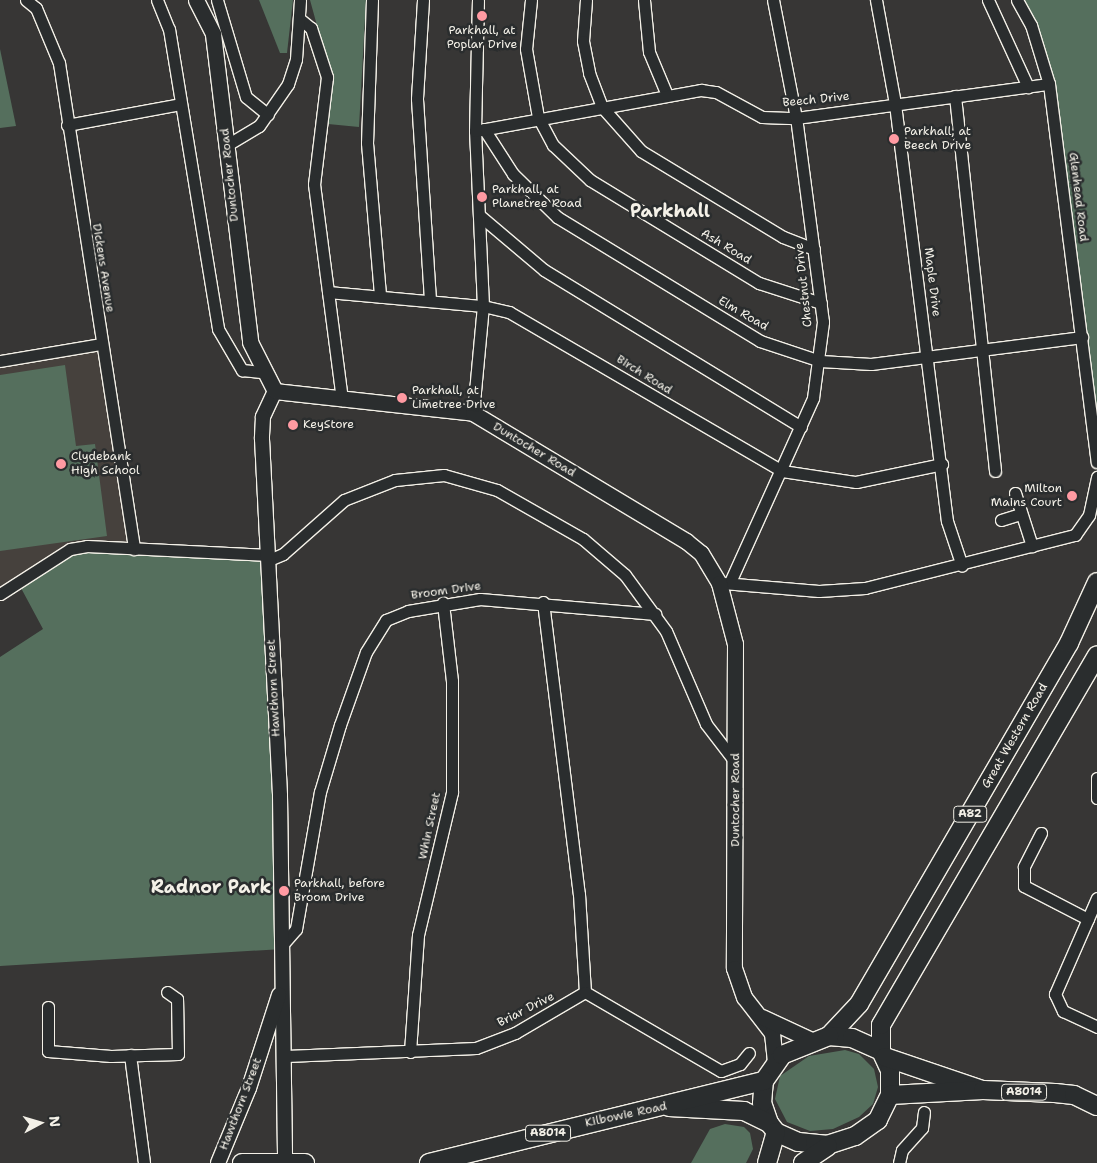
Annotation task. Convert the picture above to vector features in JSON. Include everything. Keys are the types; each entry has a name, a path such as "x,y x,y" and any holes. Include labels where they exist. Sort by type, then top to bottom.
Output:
{"main road":[{"name":"Duntocher Road","path":"196,0 213,34 250,342 261,372 274,391 473,413 686,541 700,553 725,583 735,644 734,968 744,997 762,1017 776,1044 775,1061"},
{"name":"Great Western Road","path":"829,1036 859,1004 1070,641 1097,582"},
{"name":"A82","path":"890,1095 891,1077 883,1054 881,1025 1097,655"},
{"name":"Duntocher Road","path":"762,1017 811,1040"},
{"path":"767,1163 772,1127 762,1103 764,1081 775,1061 811,1040 829,1036 860,1040 883,1054"},
{"name":"A8014","path":"883,1054 983,1090"},
{"name":"Kilbowie Road","path":"429,1163 464,1159 669,1107 692,1096 764,1081"},
{"name":"A8014","path":"890,1095 983,1090 1064,1093 1097,1106"},
{"path":"803,1163 828,1145 871,1126 890,1095"},
{"name":"A8014","path":"669,1107 744,1111 772,1127"},
{"path":"772,1127 798,1142 828,1145"},
{"path":"242,1163 285,1161 305,1163"}],"street":[{"name":"Dickens Avenue","path":"26,0 55,46 134,548"},
{"path":"157,0 169,29 218,329 242,370 261,372"},
{"path":"217,0 246,96 268,115"},
{"path":"227,145 259,126 288,84 301,20 300,0"},
{"path":"423,0 417,99 430,301"},
{"path":"473,413 484,306 479,216 478,0"},
{"name":"Ash Road","path":"531,0 526,49 538,117 553,145 590,180 759,283 821,303"},
{"path":"586,0 583,41 602,107 641,151 783,237 814,250"},
{"path":"644,0 649,52 668,95"},
{"name":"Chestnut Drive","path":"725,583 782,471 801,427 820,361 821,303 796,118 773,0"},
{"name":"Maple Drive","path":"876,0 895,104 942,464 947,521 962,566"},
{"path":"988,0 1028,87"},
{"name":"Glenhead Road","path":"1017,0 1031,25 1049,84 1097,462"},
{"path":"376,1 366,143 380,296"},
{"path":"301,20 311,28 327,77 314,184 342,400"},
{"name":"Beech Drive","path":"479,130 538,117 668,95 716,92 762,117 796,118 1049,84"},
{"path":"955,96 995,470"},
{"path":"68,125 180,104"},
{"name":"Elm Road","path":"479,130 513,174 557,217 760,341 820,361 871,364 1082,337"},
{"path":"479,216 544,270 801,427"},
{"name":"Birch Road","path":"328,292 484,306 509,312 555,336 745,453 782,471 856,482 942,464"},
{"path":"0,361 101,344"},
{"name":"Hawthorn Street","path":"274,391 263,417 283,944 281,987 286,1056 285,1161"},
{"path":"0,594 70,549 134,548 269,558 344,500 395,480 444,475 498,490 575,534 625,575 655,614 681,659 706,724 736,763"},
{"path":"725,583 819,591 865,588 962,566 1076,535 1089,515 1097,477"},
{"path":"1015,493 1032,546"},
{"path":"1001,520 1021,514"},
{"name":"Broom Drive","path":"283,944 294,937 320,792 366,652 386,620 443,603 480,599 543,602 655,614"},
{"path":"543,602 579,894 584,992 722,1071 740,1064 749,1053"},
{"name":"Whin Street","path":"410,1052 418,935 452,792 452,681 443,603"},
{"path":"1097,778 1097,798"},
{"path":"1041,833 1024,867 1024,886 1088,919"},
{"path":"1097,898 1055,994 1063,1011 1097,1027"},
{"name":"Hawthorn Street","path":"218,1163 249,1088 281,987"},
{"path":"48,1007 48,1051 130,1055 178,1054 177,999 167,992"},
{"name":"Briar Drive","path":"286,1056 476,1048 515,1033 584,992"},
{"path":"130,1055 144,1163"},
{"path":"898,1163 902,1150 922,1128 924,1112"}],"shaded area":[{"name":"Clydebank High School","path":"101,344 134,549 87,546 0,594 0,361"}],"green space":[{"path":"259,0 293,0 287,53 280,53"},
{"path":"310,0 366,0 359,127 328,124 330,73"},
{"path":"1017,0 1097,0 1097,439 1049,84"},
{"path":"0,49 16,126 0,128"},
{"name":"Clydebank High School","path":"65,365 76,446 95,444 107,536 0,551 0,375"},
{"path":"70,549 269,555 283,949 0,966 0,657 43,629 21,588"},
{"path":"845,1050 859,1054 874,1069 878,1087 873,1104 859,1117 833,1129 810,1131 787,1122 775,1099 780,1076 809,1056"},
{"path":"725,1124 744,1127 750,1133 753,1149 746,1163 691,1163 710,1129"}],"place":[{"name":"Parkhall, at Poplar Drive","path":"482,16"},
{"name":"Parkhall, at Beech Drive","path":"894,139"},
{"name":"Parkhall, at Planetree Road","path":"482,197"},
{"name":"Parkhall, at Limetree Drive","path":"402,398"},
{"name":"KeyStore","path":"293,425"},
{"name":"Clydebank High School","path":"61,464"},
{"name":"Milton Mains Court","path":"1072,496"},
{"name":"Parkhall, before Broom Drive","path":"284,891"}],"district":[{"name":"Parkhall","path":"670,211"},
{"name":"Radnor Park","path":"211,887"}]}
